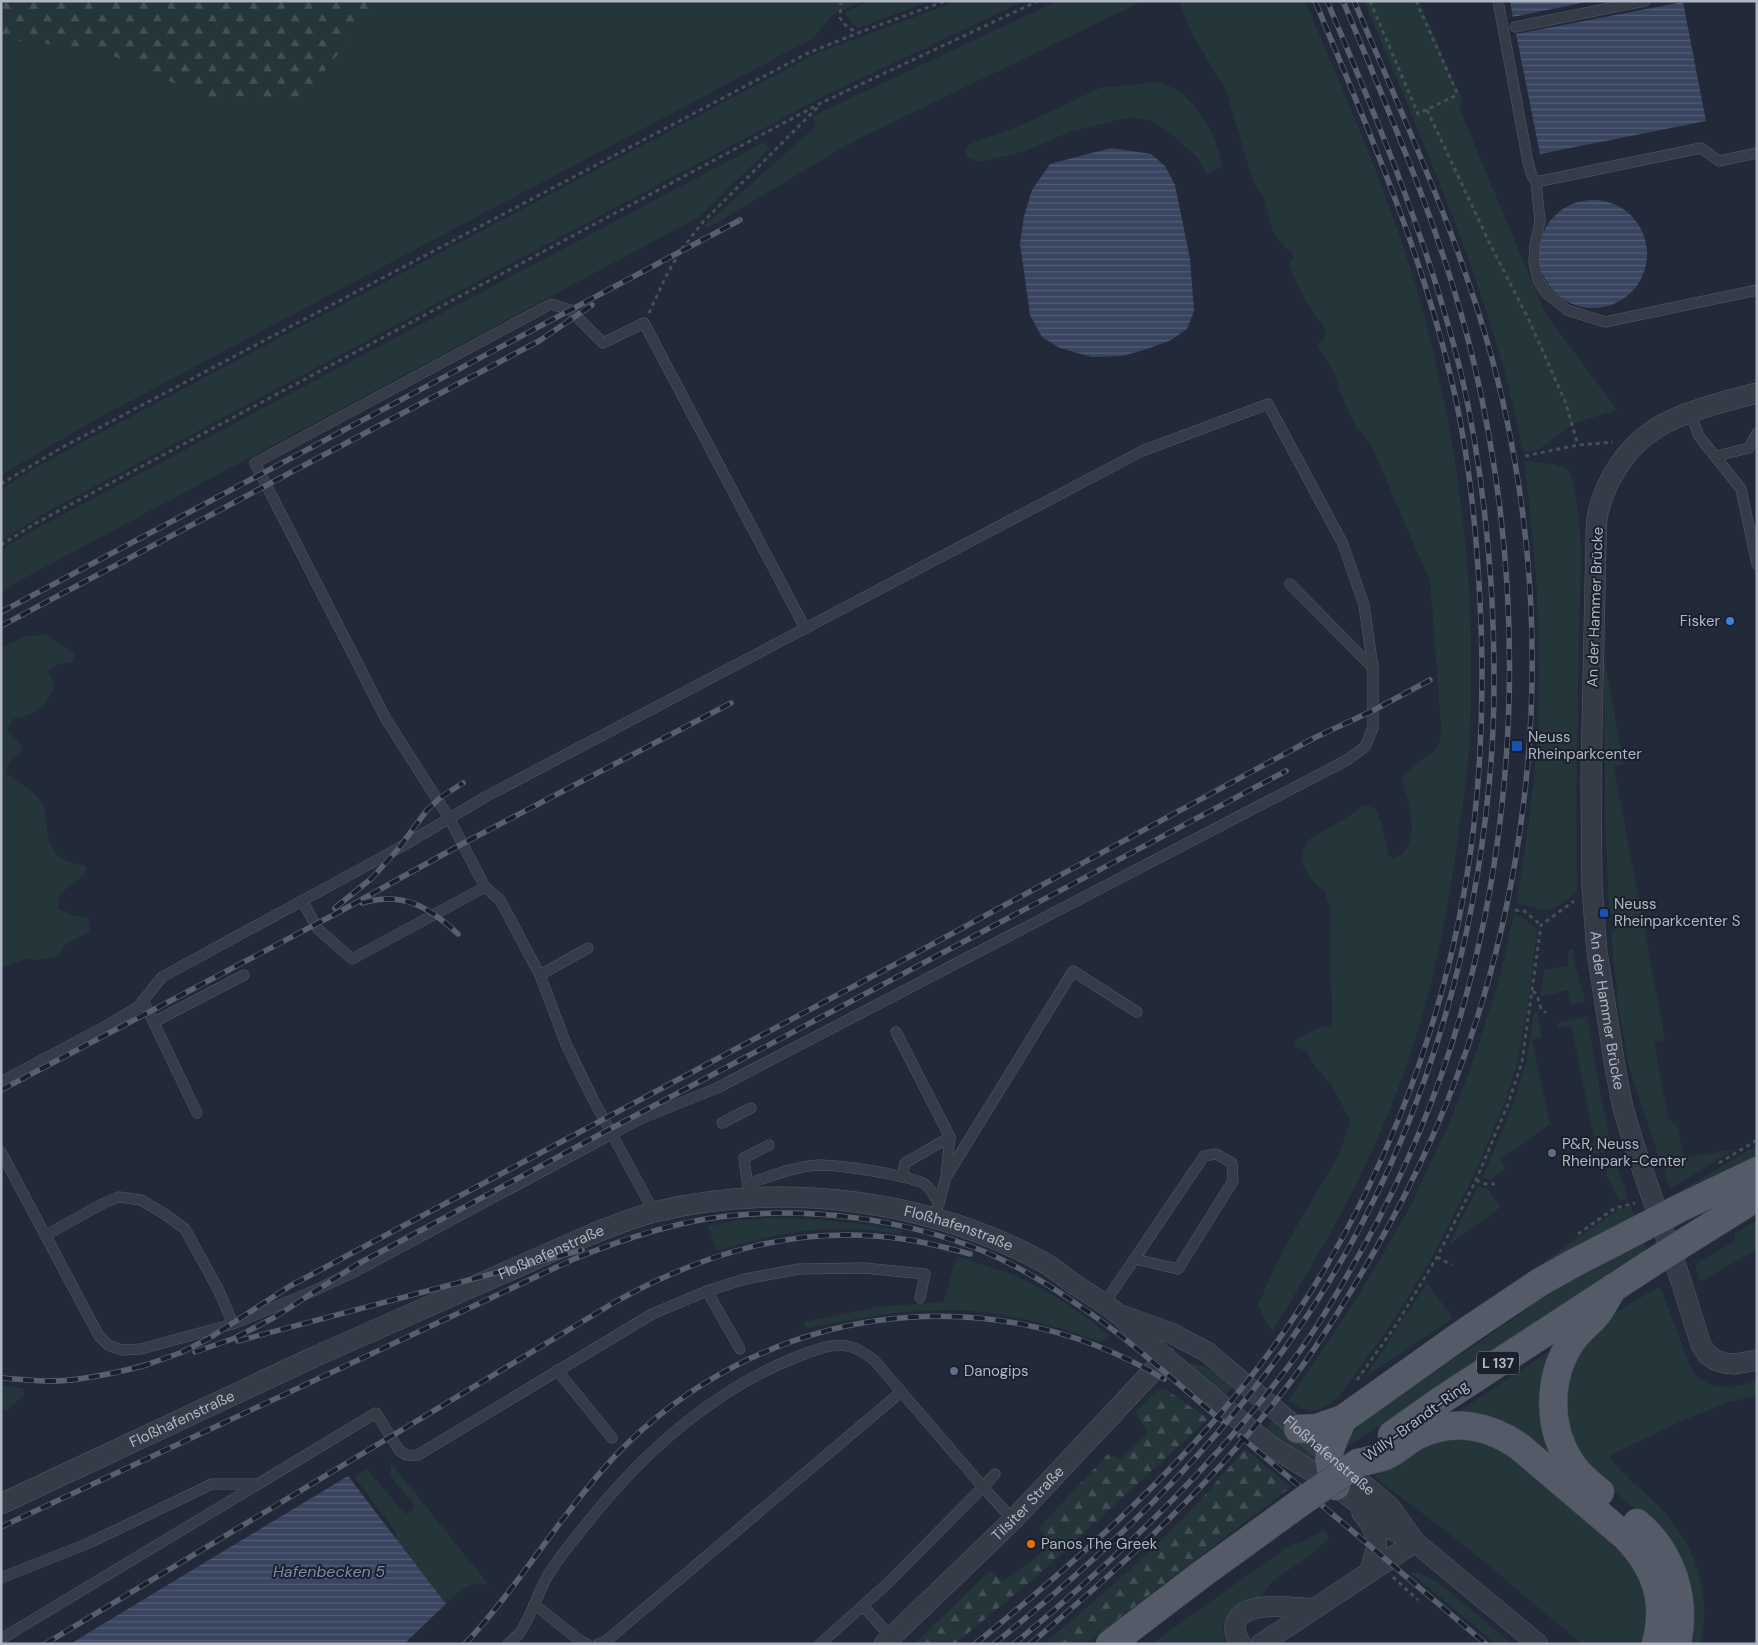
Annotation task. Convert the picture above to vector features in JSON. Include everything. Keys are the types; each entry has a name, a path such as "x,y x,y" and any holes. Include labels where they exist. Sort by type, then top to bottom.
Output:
{"main road":[{"path":"1298,1429 1317,1428 1343,1419 1461,1335 1540,1282 1678,1209 1757,1171"},
{"name":"Willy-Brandt-Ring","path":"1110,1644 1202,1574 1358,1463 1384,1440 1440,1401 1650,1264 1757,1198"},
{"path":"1613,1288 1597,1314 1582,1328 1571,1343 1562,1361 1555,1382 1554,1418 1565,1453 1573,1466 1586,1480 1647,1532 1663,1552 1674,1575 1679,1597 1680,1620 1677,1644"},
{"path":"1343,1419 1328,1455 1330,1471 1343,1492"},
{"path":"1358,1463 1385,1456 1418,1435 1439,1428 1458,1425 1475,1426 1507,1438 1619,1530 1639,1550 1650,1568 1658,1588 1661,1609 1660,1630 1656,1644"}],"street":[{"name":"An der Hammer Brücke","path":"1757,393 1690,413 1655,428 1632,448 1615,470 1604,491 1598,515 1596,540 1591,778 1592,891 1597,952 1604,1005 1623,1108 1701,1345 1707,1354 1715,1360 1724,1363 1735,1364 1757,1360"},
{"name":"Floßhafenstraße","path":"1,1504 314,1357 620,1223 654,1212 708,1202 752,1198 829,1199 937,1212 1036,1259 1112,1309 1185,1340 1207,1352 1390,1507 1415,1542"},
{"name":"Floßhafenstraße","path":"1112,1309 1136,1333 1269,1445 1343,1492 1392,1530 1415,1542 1538,1644"},
{"name":"Floßhafenstraße","path":"1166,1357 1182,1354 1199,1357 1236,1376"},
{"name":"Tilsiter Straße","path":"887,1640 1013,1520 1166,1357"},
{"name":"Floßhafenstraße","path":"1343,1492 1368,1520 1376,1536 1375,1569"},
{"path":"1261,1644 1415,1542"},
{"path":"1241,1644 1236,1638 1234,1629 1237,1620 1243,1613 1252,1608 1314,1609"}],"lane":[{"path":"1498,1 1528,162 1536,182 1540,221 1534,262 1538,280 1546,293 1568,310 1605,322 1757,290"},
{"path":"1515,27 1646,1"},
{"path":"1536,182 1701,148 1719,161 1757,153"},
{"path":"654,1212 566,1044 540,975 500,900 485,887 448,818 386,719 255,463 551,304 570,310 603,343 644,323 805,628"},
{"path":"1,1082 138,1007 162,977 399,848 487,796 1142,451 1268,404 1343,544 1364,606 1373,668 1373,728 1365,747 1347,760 717,1088 640,1119 358,1270 309,1293 233,1324 140,1349 122,1350 108,1345 99,1336 1,1152"},
{"path":"1690,413 1699,436 1741,489 1757,564"},
{"path":"1716,456 1753,447 1757,433"},
{"path":"1290,584 1373,668"},
{"path":"302,901 318,929 352,959 485,887"},
{"path":"540,975 588,948"},
{"path":"946,1176 1073,971 1137,1012"},
{"path":"154,1022 244,975"},
{"path":"143,1000 197,1113"},
{"path":"896,1032 950,1137 946,1176 937,1212"},
{"path":"722,1123 751,1108"},
{"path":"902,1177 905,1163 950,1137"},
{"path":"752,1198 744,1158 769,1145"},
{"path":"1112,1309 1135,1259 1204,1156 1216,1154 1232,1163 1233,1181 1178,1269 1135,1259"},
{"path":"752,1198 756,1181 799,1168 820,1165 916,1180 927,1186 937,1212"},
{"path":"46,1235 119,1197 141,1200 185,1229 219,1291 233,1324"},
{"path":"1,1639 376,1413 403,1454 410,1456 418,1455 652,1314 745,1279 799,1269 864,1268 925,1274 920,1298"},
{"path":"707,1292 740,1349"},
{"path":"508,1644 519,1634 546,1578 589,1521 630,1473 674,1431 728,1392 780,1363 822,1348 838,1345 850,1346 863,1351 874,1360 1013,1520"},
{"path":"557,1370 612,1438"},
{"path":"598,1644 605,1642 901,1392"},
{"path":"820,1644 888,1583 995,1474"},
{"path":"1,1578 89,1543 212,1484 258,1484"},
{"path":"534,1604 579,1640 587,1644"},
{"path":"863,1606 887,1640"}],"path":[{"path":"841,1 840,18 847,27 858,33"},
{"path":"1,484 70,443 808,53 946,1"},
{"path":"1,545 36,523 821,103 1038,1"},
{"path":"1370,1 1418,114 1459,94 1416,1"},
{"path":"644,323 666,276 681,250 698,229 821,103"},
{"path":"1427,110 1490,244 1528,318 1565,401 1578,445"},
{"path":"1525,456 1578,445 1613,442 1632,448"},
{"path":"1357,1380 1396,1324 1437,1258 1476,1180 1508,1104 1522,1062 1541,925 1592,891"},
{"path":"1515,910 1524,911 1541,925"},
{"path":"1533,991 1537,996 1541,1009 1546,1013"},
{"path":"1476,1180 1485,1184 1495,1184"},
{"path":"1437,1258 1452,1265"},
{"path":"1375,1569 1418,1600"}],"green space":[{"path":"1,1 378,1 376,7 301,100 212,100 98,49 17,41 1,48"},
{"path":"378,1 864,1 833,15 812,39 100,417 1,475 1,48 17,41 98,49 212,100 376,7"},
{"path":"870,1 931,1 858,28 851,22 845,12"},
{"path":"957,1 1024,1 824,96 43,514 1,541 1,489 34,468 817,53"},
{"path":"1057,1 1143,1 854,141 708,228 705,225 816,126 813,116"},
{"path":"1179,1 1305,1 1387,200 1426,323 1453,449 1468,577 1471,663 1468,761 1453,875 1427,999 1409,1059 1372,1152 1325,1244 1272,1332 1258,1306 1288,1241 1339,1155 1350,1120 1334,1089 1312,1062 1308,1052 1297,1047 1294,1041 1318,1028 1332,1026 1331,910 1324,890 1307,873 1301,859 1308,840 1345,819 1364,805 1375,808 1381,822 1389,856 1395,859 1404,852 1409,843 1412,822 1401,778 1439,746 1441,728 1429,579 1372,447 1357,429 1341,394 1334,372 1318,346 1326,335 1325,329 1307,303 1294,277 1289,264 1293,257 1291,250 1285,248 1273,232 1263,196 1255,184 1249,168 1226,90 1193,36"},
{"path":"1364,1 1419,1 1462,100 1460,110 1545,313 1617,410 1573,424 1538,450 1523,452 1510,394 1476,279 1433,167"},
{"path":"1160,82 1178,91 1188,99 1208,125 1217,145 1222,165 1207,175 1198,158 1172,135 1152,121 1130,117 1069,132 1026,151 980,162 968,158 965,148 974,142 1022,125 1100,88"},
{"path":"764,142 770,148 699,217 19,581 1,593 1,550 34,530"},
{"path":"1524,461 1553,464 1568,469 1574,487 1580,527 1581,570 1576,794 1577,892 1561,904 1547,911 1516,903 1531,802 1539,700 1536,580"},
{"path":"48,635 60,645 74,651 74,662 58,664 48,672 55,684 48,699 40,709 29,715 13,719 7,731 19,742 22,752 9,762 6,773 41,801 44,806 49,841 55,853 66,860 85,866 87,872 60,894 58,908 74,916 88,917 90,931 66,944 55,957 39,960 25,959 1,968 1,647 27,636"},
{"path":"1604,659 1624,764 1614,767 1665,1040 1654,1042 1668,1118 1678,1128 1684,1158 1735,1149 1670,1189 1629,1067 1618,1004 1611,933 1616,930 1616,915 1609,912 1605,816"},
{"path":"1514,914 1522,917 1537,930 1528,1004 1518,1060 1505,1102 1473,1178 1433,1256 1392,1323 1340,1395 1329,1405 1318,1410 1302,1409 1288,1401 1357,1298 1410,1207 1449,1124 1475,1056 1499,980"},
{"path":"1573,948 1575,965 1586,1002 1571,1004 1568,990 1540,997 1544,970 1568,966 1568,951"},
{"path":"1534,1012 1537,1013 1542,1037 1532,1040 1550,1124 1501,1159 1506,1168 1490,1180 1483,1177 1512,1106 1526,1063"},
{"path":"1587,1016 1612,1149 1598,1154 1590,1152 1585,1145 1595,1143 1571,1026 1558,1028 1557,1023"},
{"path":"1757,1145 1757,1161 1673,1199 1680,1191"},
{"path":"1616,1164 1628,1198 1620,1201 1607,1177 1607,1169"},
{"path":"1478,1186 1488,1189 1501,1207 1449,1245"},
{"path":"1631,1206 1635,1218 1547,1263 1545,1261 1619,1209"},
{"path":"770,1218 820,1220 869,1225 902,1230 902,1235 872,1230 810,1230 772,1236 717,1251 708,1226 739,1220"},
{"path":"1757,1220 1757,1249 1700,1282 1695,1264 1735,1241 1735,1233"},
{"path":"1643,1239 1647,1248 1343,1450 1345,1441 1363,1421 1529,1308 1527,1303"},
{"path":"957,1256 1008,1273 1040,1288 1075,1310 1109,1335 1101,1342 1067,1330 1012,1316 957,1310 881,1315 806,1329 804,1322 876,1307 943,1302"},
{"path":"1427,1283 1453,1318 1365,1377"},
{"path":"1660,1286 1688,1361 1696,1376 1711,1385 1729,1388 1757,1381 1757,1395 1723,1404 1677,1423 1609,1456 1665,1513 1686,1542 1694,1558 1703,1591 1704,1626 1701,1644 1688,1644 1658,1528 1592,1473 1577,1455 1564,1417 1568,1367 1597,1324"},
{"path":"1555,1347 1559,1454 1645,1546 1452,1416"},
{"path":"1187,1363 1206,1368 1233,1386 1225,1396 1193,1371"},
{"path":"1,1386 23,1388 24,1395 7,1410 1,1411"},
{"path":"1165,1389 1208,1419 1044,1570 955,1644 914,1644 990,1571 1003,1581 1027,1565 1049,1545 1039,1528 1108,1454 1121,1460 1147,1433 1136,1412 1156,1391"},
{"path":"1272,1421 1318,1460 1317,1464 1268,1436 1265,1430"},
{"path":"1458,1436 1491,1441 1519,1458 1633,1559 1649,1605 1645,1644 1582,1644 1459,1541 1374,1477 1424,1443"},
{"path":"1245,1449 1291,1487 1085,1644 1043,1644 1103,1594 1160,1541 1197,1504"},
{"path":"391,1463 489,1585 475,1584 465,1587 446,1604 396,1539 396,1532 355,1478 366,1468 405,1514 414,1510 415,1505 390,1476"},
{"path":"1325,1529 1329,1538 1308,1557 1274,1580 1257,1600 1236,1607 1229,1613 1223,1629 1226,1644 1151,1644 1290,1545 1302,1542"},
{"path":"1411,1573 1419,1573 1439,1583 1512,1644 1496,1644"}],"water":[{"path":"1510,1 1591,1 1513,17"},
{"path":"1683,2 1706,121 1540,154 1516,34"},
{"path":"1111,148 1151,154 1165,166 1175,185 1190,259 1194,311 1187,329 1171,340 1122,356 1092,357 1060,348 1042,337 1030,315 1020,243 1024,216 1032,190 1050,164"},
{"path":"1593,200 1614,204 1631,216 1643,233 1647,254 1643,275 1631,292 1614,304 1593,308 1572,304 1555,292 1543,275 1539,254 1543,233 1555,216 1572,204"},
{"name":"Hafenbecken 5","path":"348,1476 446,1604 404,1644 70,1644"}],"railway":[{"path":"975,1644 1050,1582 1157,1483 1222,1412 1253,1374 1296,1314 1335,1250 1370,1183 1401,1114 1426,1043 1447,970 1463,897 1477,794 1482,674 1481,614 1477,558 1466,452 1450,374 1423,279 1390,185 1315,1"},
{"path":"994,1644 1085,1566 1172,1483 1251,1393 1287,1346 1320,1296 1354,1237 1385,1177 1412,1115 1454,985 1469,919 1481,852 1489,785 1494,709 1491,583 1484,504 1476,451 1461,373 1434,278 1402,184 1327,1"},
{"path":"1014,1644 1130,1541 1203,1468 1270,1390 1319,1323 1364,1246 1415,1143 1454,1035 1483,925 1501,811 1509,697 1507,582 1494,468 1472,355 1446,264 1414,175 1343,1"},
{"path":"1030,1644 1129,1557 1191,1497 1250,1432 1292,1381 1317,1345 1374,1252 1425,1153 1466,1050 1498,945 1519,837 1530,728 1531,618 1522,508 1502,398 1473,296 1437,196 1354,1"},
{"path":"1,612 740,220"},
{"path":"1,626 539,341 592,305"},
{"path":"140,1367 180,1353 208,1339 290,1286 905,959 1314,738 1374,710 1430,680"},
{"path":"1,1090 731,703"},
{"path":"195,1352 235,1338 275,1317 356,1265 1286,771"},
{"path":"335,908 372,878 399,848 427,810 441,797 463,783"},
{"path":"362,903 390,899 403,900 426,909 458,934"},
{"path":"1,1527 574,1259 649,1232 688,1222 727,1216 792,1213 857,1218 890,1223 922,1231 983,1251 1032,1275 1097,1318 1134,1346 1222,1421"},
{"path":"45,1644 615,1302 683,1269 754,1246 790,1239 827,1235 865,1235 903,1239 929,1243 970,1254"},
{"path":"238,1341 582,1250"},
{"path":"465,1644 504,1598 576,1502 615,1456 672,1405 736,1365 804,1337 876,1321 949,1316 1023,1324 1095,1345 1164,1379"},
{"path":"1,1378 59,1381 104,1375 146,1365"},
{"path":"1240,1436 1486,1644"}],"place":[{"name":"Fisker","path":"1730,621"},
{"name":"Neuss Rheinparkcenter","path":"1517,746"},
{"name":"Neuss Rheinparkcenter S","path":"1604,913"},
{"name":"P&R, Neuss Rheinpark-Center","path":"1552,1153"},
{"name":"Danogips","path":"954,1371"},
{"name":"Panos The Greek","path":"1031,1544"}]}
